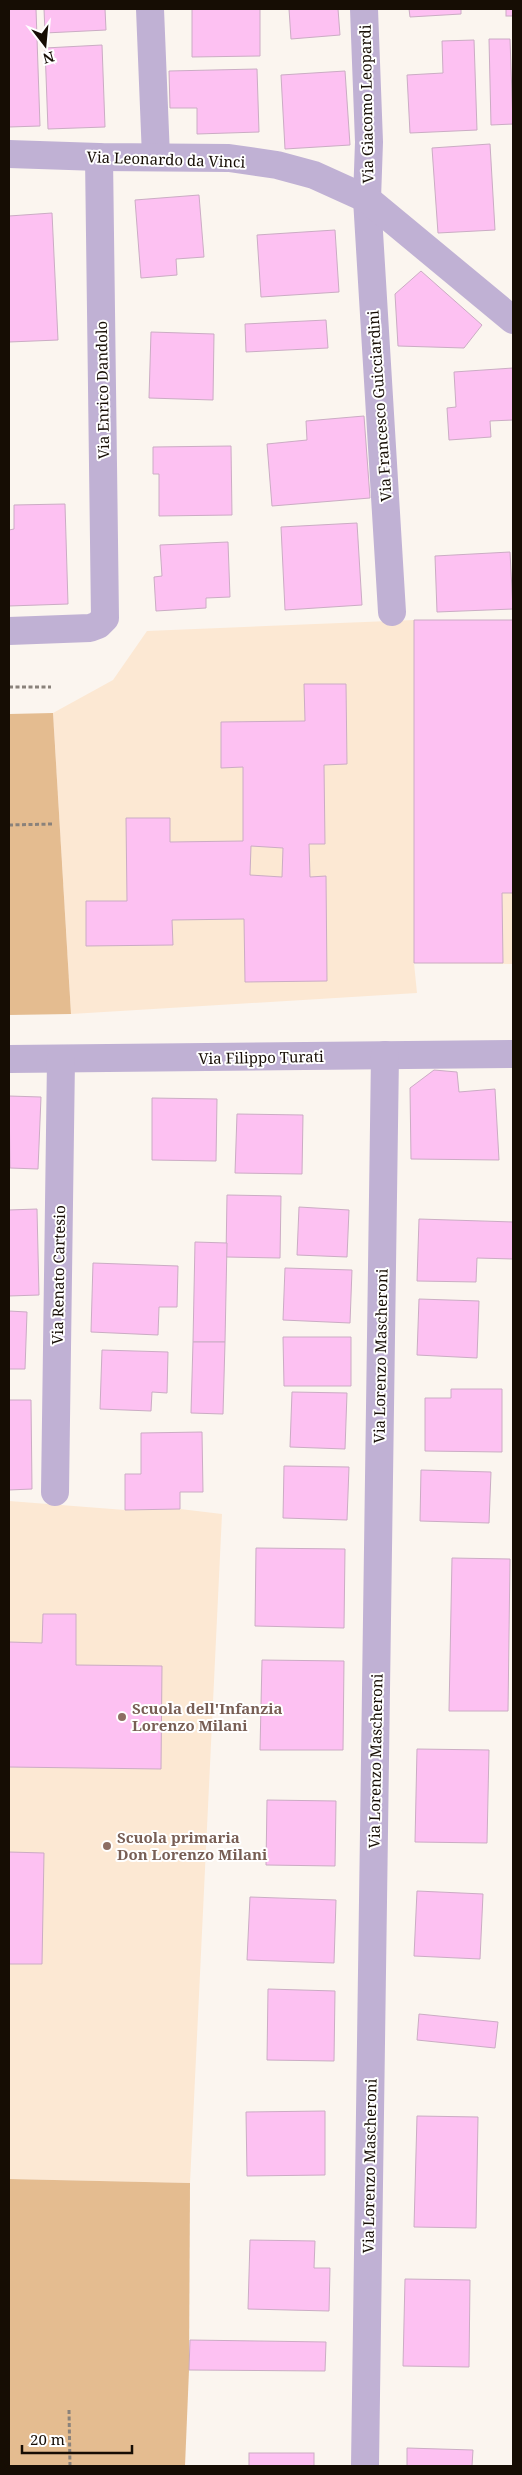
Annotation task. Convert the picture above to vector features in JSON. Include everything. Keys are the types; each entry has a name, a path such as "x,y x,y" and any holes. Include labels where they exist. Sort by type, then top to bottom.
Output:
{"street":[{"path":"150,9 156,157"},
{"name":"Via Giacomo Leopardi","path":"364,9 368,142 367,200"},
{"name":"Via Leonardo da Vinci","path":"9,154 99,158 229,158 278,165 314,175 367,200 513,320"},
{"name":"Via Enrico Dandolo","path":"9,631 90,628 102,622 106,614 99,158"},
{"name":"Via Francesco Guicciardini","path":"367,200 392,612"},
{"name":"Via Filippo Turati","path":"9,1059 513,1054"},
{"name":"Via Lorenzo Mascheroni","path":"366,2466 385,1055"},
{"name":"Via Renato Cartesio","path":"55,1492 61,1059"}],"path":[{"path":"9,687 51,687"},
{"path":"9,825 54,824"},
{"path":"69,2410 70,2466"}],"shaded area":[{"path":"414,620 513,620 513,964 414,963 417,993 71,1014 53,713 113,680 147,631"},
{"path":"53,713 71,1014 9,1015 9,714"},
{"name":"Scuola primaria Don Lorenzo Milani","path":"9,1501 125,1510 180,1509 222,1514 190,2183 9,2179"},
{"path":"9,2179 190,2183 189,2370 185,2466 9,2466"}],"building":[{"path":"9,9 36,9 40,126 9,127"},
{"path":"44,9 105,9 106,30 45,33"},
{"path":"192,9 260,9 260,56 192,57"},
{"path":"289,9 338,9 340,35 291,39"},
{"path":"409,9 461,9 461,14 410,17"},
{"path":"506,9 513,9 513,16 506,16"},
{"path":"489,39 510,39 513,124 491,125"},
{"path":"474,40 477,130 410,133 407,75 443,73 442,41"},
{"path":"102,45 105,127 48,129 45,48"},
{"path":"257,69 259,132 197,134 197,108 170,108 169,71"},
{"path":"345,71 350,145 285,149 281,75"},
{"path":"490,144 495,230 438,233 432,148"},
{"path":"199,195 204,257 176,259 177,275 141,278 135,200"},
{"path":"52,213 58,340 9,342 9,216"},
{"path":"335,230 339,292 261,297 257,235"},
{"path":"421,271 482,325 464,348 398,346 395,294"},
{"path":"326,320 328,348 246,352 245,324"},
{"path":"151,332 214,334 213,400 149,398"},
{"path":"513,368 513,420 490,421 491,437 449,440 447,408 456,407 454,372"},
{"path":"364,416 370,498 272,506 267,444 307,440 306,421"},
{"path":"231,446 232,515 159,516 159,474 153,474 153,447"},
{"path":"65,504 68,604 9,606 9,530 14,529 14,505"},
{"path":"357,523 362,605 285,610 281,527"},
{"path":"228,542 230,597 206,598 206,608 156,611 154,577 162,576 160,545"},
{"path":"510,552 513,609 437,612 435,556"},
{"path":"414,620 513,620 513,893 502,893 503,963 414,963"},
{"path":"304,684 346,684 347,764 324,765 325,844 309,844 310,877 326,876 327,981 245,982 244,919 172,920 173,945 86,946 86,901 127,901 126,818 170,818 170,842 243,841 243,767 221,768 221,722 305,721","holes":["251,846 283,848 282,877 250,875"]},
{"path":"434,1070 457,1072 459,1092 495,1089 499,1160 411,1159 410,1088"},
{"path":"9,1096 41,1097 38,1169 10,1168"},
{"path":"152,1098 217,1099 216,1161 152,1160"},
{"path":"237,1114 303,1115 302,1174 235,1173"},
{"path":"227,1195 281,1196 280,1258 226,1257"},
{"path":"299,1207 349,1210 347,1257 297,1255"},
{"path":"37,1209 39,1295 9,1296 9,1210"},
{"path":"419,1219 513,1222 513,1259 477,1258 476,1282 417,1281"},
{"path":"195,1242 227,1243 225,1342 193,1342"},
{"path":"93,1263 178,1266 177,1307 159,1307 158,1335 91,1332"},
{"path":"285,1268 352,1270 350,1323 283,1320"},
{"path":"419,1299 479,1301 477,1358 417,1355"},
{"path":"9,1311 27,1312 25,1369 9,1369"},
{"path":"283,1337 351,1337 351,1386 284,1386"},
{"path":"193,1342 225,1342 223,1414 191,1413"},
{"path":"102,1350 168,1352 167,1393 152,1392 151,1411 100,1409"},
{"path":"451,1389 502,1389 502,1452 425,1451 425,1398 451,1398"},
{"path":"292,1392 347,1393 345,1449 290,1447"},
{"path":"9,1400 31,1400 32,1489 9,1490"},
{"path":"202,1432 203,1492 180,1492 180,1509 125,1510 125,1474 141,1474 141,1433"},
{"path":"284,1466 349,1467 347,1520 283,1518"},
{"path":"421,1470 491,1472 489,1523 420,1521"},
{"path":"256,1548 345,1549 344,1628 255,1626"},
{"path":"452,1558 510,1559 508,1711 449,1711"},
{"path":"43,1614 76,1614 76,1665 162,1666 161,1769 9,1767 9,1642 42,1643"},
{"path":"262,1660 344,1661 343,1750 260,1750"},
{"path":"417,1749 489,1750 487,1843 415,1842"},
{"path":"267,1800 336,1801 335,1866 266,1865"},
{"path":"9,1852 44,1853 42,1964 9,1964"},
{"path":"417,1891 483,1894 480,1959 414,1956"},
{"path":"250,1897 336,1900 334,1963 247,1960"},
{"path":"268,1989 335,1991 334,2061 267,2060"},
{"path":"419,2014 498,2022 495,2048 417,2040"},
{"path":"325,2111 325,2175 247,2176 246,2112"},
{"path":"417,2116 478,2117 476,2228 414,2227"},
{"path":"250,2240 315,2241 314,2268 330,2268 329,2311 248,2309"},
{"path":"405,2279 470,2280 469,2367 403,2366"},
{"path":"190,2340 326,2342 325,2371 189,2370"},
{"path":"407,2448 473,2450 472,2466 407,2466"},
{"path":"249,2453 314,2453 314,2466 249,2466"}],"place":[{"name":"Scuola dell'Infanzia Lorenzo Milani","path":"122,1717"},
{"name":"Scuola primaria Don Lorenzo Milani","path":"107,1846"}]}
